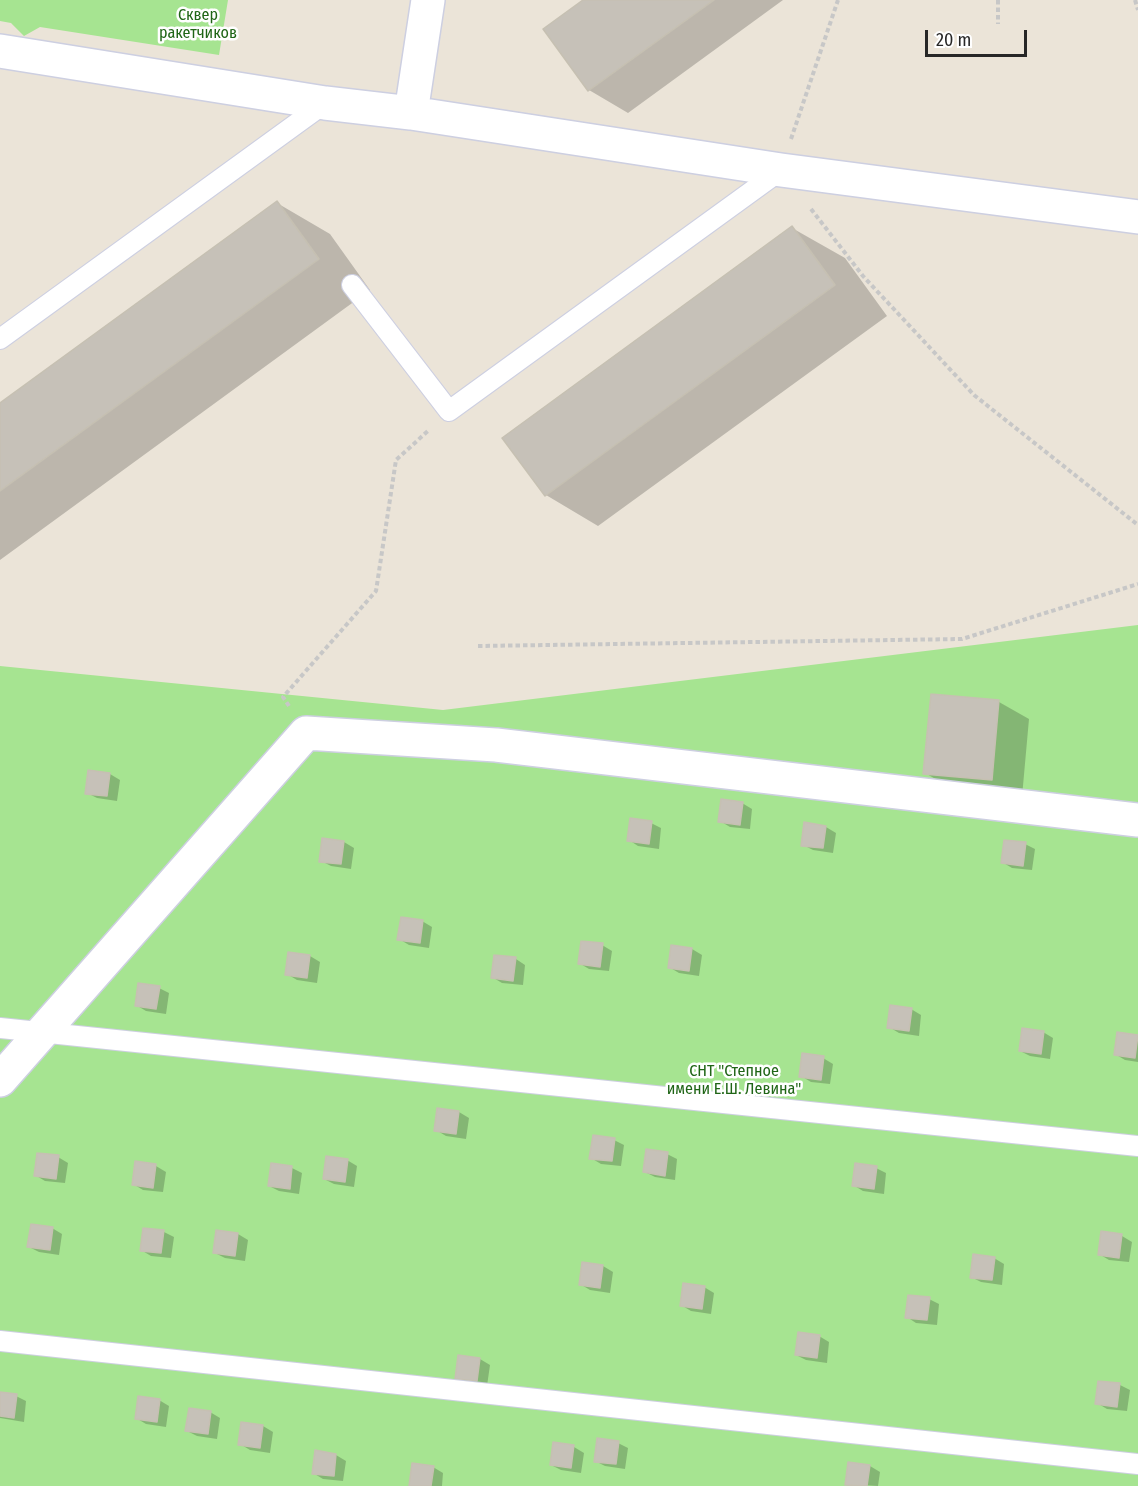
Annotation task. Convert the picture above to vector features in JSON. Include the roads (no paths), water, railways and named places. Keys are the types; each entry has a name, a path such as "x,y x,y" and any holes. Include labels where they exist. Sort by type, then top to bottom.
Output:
{"street":[{"path":"411,113 432,4"},
{"path":"0,51 325,103 411,113 780,170 1138,217"},
{"path":"0,1080 306,733 496,745 1138,820"}],"lane":[{"path":"0,339 325,103"},
{"path":"352,285 449,411 780,170"},
{"path":"0,1028 1138,1146"},
{"path":"0,1341 1138,1464"}],"park label":[{"name":"Сквер ракетчиков","path":"198,25"},
{"name":"СНТ \"Степное имени Е.Ш. Левина\"","path":"734,1081"}]}
